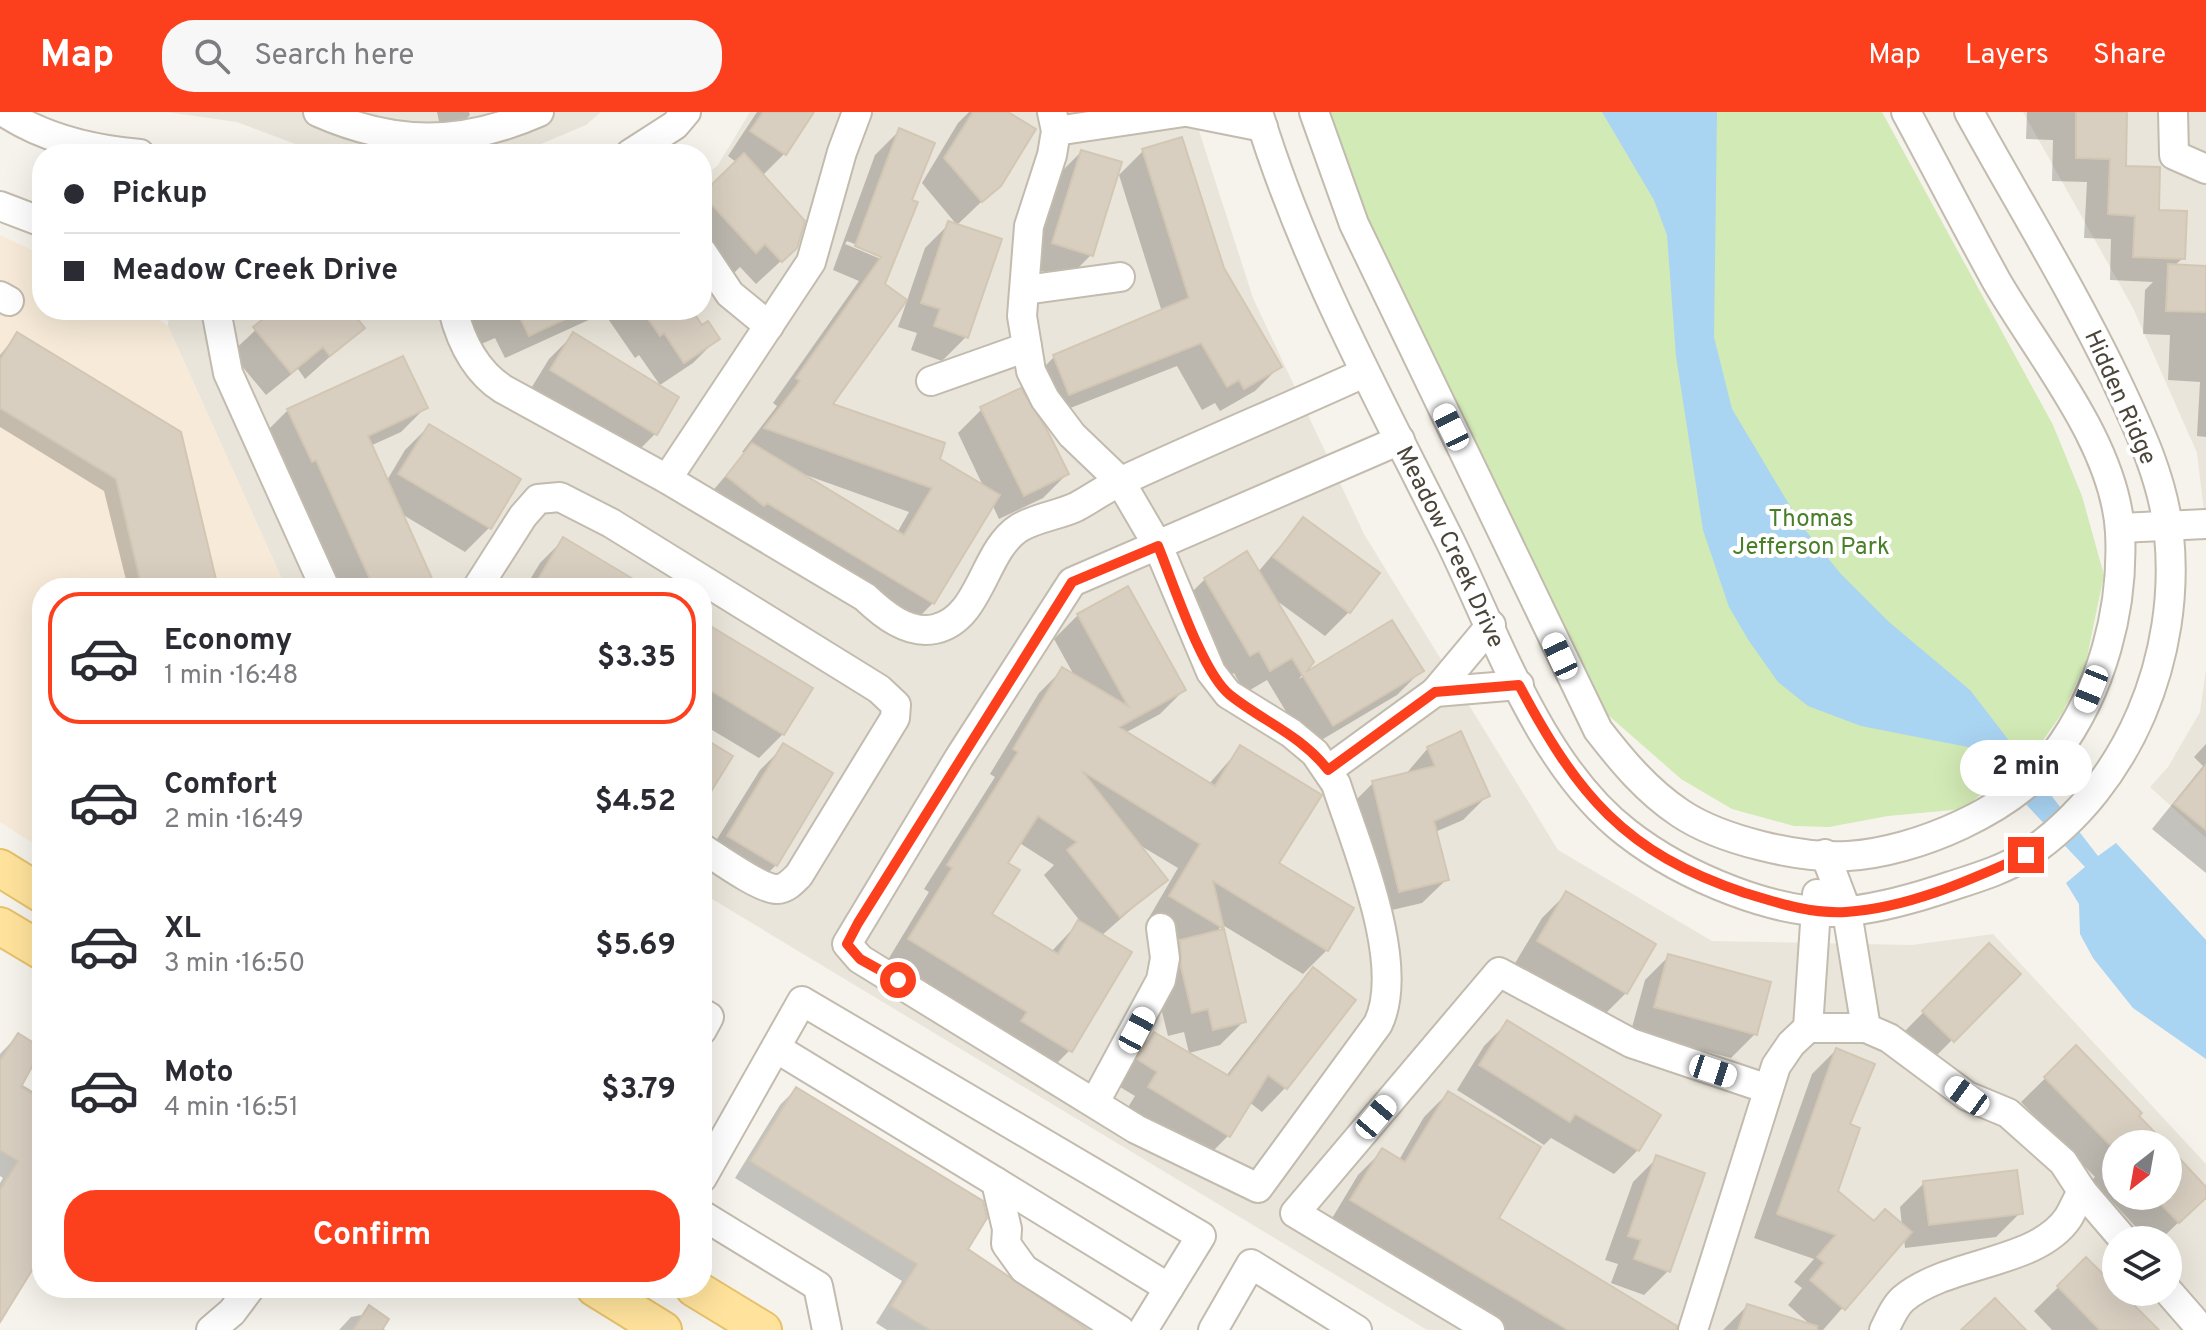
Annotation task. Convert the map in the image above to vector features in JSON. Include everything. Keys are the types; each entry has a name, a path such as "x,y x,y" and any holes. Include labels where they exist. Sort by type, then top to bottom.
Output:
{"main road":[{"path":"0,868 32,888"},
{"path":"0,926 32,945"},
{"path":"611,1298 663,1330"},
{"path":"710,1298 763,1330"}],"street":[{"path":"4,112 24,125 87,144"},
{"path":"318,112 350,126 399,138 445,138 501,129 539,112"},
{"path":"646,144 675,125 686,112"},
{"path":"667,479 811,262 842,152 857,112"},
{"path":"1260,120 1186,112 1054,122 1042,193 1029,226 1022,316 1031,371 1045,399 1072,435 1120,481 1158,546 1211,672 1228,694 1291,733 1328,770 1336,784 1383,940 1390,985 1386,1008 1378,1024 1258,1188 1136,1129 860,959 847,944 959,758 1072,582 1158,546 1400,440"},
{"name":"Meadow Creek Drive","path":"1314,112 1354,224 1598,730 1634,776 1681,814 1732,837 1794,852 1847,856 1912,843 1990,809"},
{"name":"Hidden Ridge","path":"1906,112 1997,282 2093,440 2114,498 2120,528 2121,576 2108,648 2083,710 2055,756 2023,787 1990,809"},
{"name":"Hidden Ridge","path":"1969,112 2093,334 2151,453 2168,528 2169,616 2161,656 2124,752 2095,793 2026,855"},
{"path":"2173,112 2174,155 2206,169"},
{"name":"Meadow Creek Drive","path":"1260,120 1309,256 1519,685 1570,773 1624,831 1679,867 1711,881 1780,904 1847,912 1921,896 2026,855"},
{"path":"0,206 32,218"},
{"path":"712,267 730,294 769,326"},
{"path":"1025,290 1120,277"},
{"path":"219,320 228,373 320,578"},
{"path":"456,320 484,377 667,479 865,597 887,617 911,627 933,630 948,623 966,607 1008,538 1020,527 1077,506 1120,481 1364,373"},
{"path":"931,381 1027,347"},
{"path":"483,578 523,516 538,499 560,497 611,523 700,578"},
{"path":"2120,528 2206,524"},
{"path":"712,585 866,680 896,705 895,718 799,875 788,885 777,889 763,884 712,854"},
{"path":"1328,770 1435,692 1491,625"},
{"path":"1435,692 1519,685"},
{"path":"1808,1028 1814,910 1825,854"},
{"path":"1825,854 1847,912 1866,1028"},
{"path":"1095,1102 1161,980 1165,958 1161,928"},
{"path":"1490,1330 1295,1213 1499,972 1631,1043 1768,1089"},
{"path":"712,1160 802,1001 1201,1236 1143,1330"},
{"path":"1693,1330 1768,1089 1791,1044 1808,1028 1866,1028 1889,1038 1967,1096 2008,1113 2063,1162 2082,1191 2112,1226"},
{"path":"776,1048 1169,1288"},
{"path":"996,1182 1007,1229 1006,1244 1024,1269 1120,1330"},
{"path":"1884,1330 1901,1300 1926,1285 1982,1262 2012,1257 2038,1242 2066,1221 2082,1191"},
{"path":"712,1221 818,1286 827,1330"},
{"path":"1213,1330 1251,1264 1357,1330"},
{"path":"211,1330 242,1298"},
{"path":"2181,1306 2202,1330"}],"shaded area":[{"path":"167,112 601,112 586,125 541,144 295,144 237,122"},
{"path":"750,112 1193,112 1253,298 1364,534 1558,850 1712,941 1912,945 1993,934 2175,1130 2102,1130 2102,1210 2182,1210 2182,1138 2206,1164 2206,1330 1427,1330 712,899 712,578 281,578 168,326 168,320 712,320 712,170"},
{"path":"2023,112 2206,112 2206,528 2197,453 2133,308"},
{"path":"0,235 32,250 32,320 159,320 168,326 281,578 32,578 32,843 0,822"},
{"path":"2206,669 2206,838 2150,787 2168,767 2200,712"}],"green space":[{"name":"Thomas Jefferson Park","path":"1328,112 1882,112 2053,425 2082,496 2104,575 2086,662 2063,712 2039,746 1963,809 1888,816 1829,827 1794,826 1732,809 1681,779 1608,715 1421,335 1365,213"}],"water":[{"path":"1602,112 1717,112 1714,337 1732,409 1802,526 1840,573 1889,622 1970,690 2098,856 2116,843 2206,940 2206,1059 2133,1008 2093,958 2080,934 2079,904 2066,883 2085,867 1973,748 1861,726 1808,706 1778,682 1749,641 1729,607 1703,530 1676,356 1667,235 1654,200"}],"building":[{"path":"763,112 814,112 786,155 750,131"},
{"path":"973,112 1008,112 1036,129 1001,186 982,202 944,158"},
{"path":"2076,112 2127,112 2126,166 2160,167 2159,210 2187,211 2185,259 2133,257 2135,216 2108,214 2110,159 2076,158"},
{"path":"899,128 935,143 912,200 918,202 885,284 907,300 833,404 945,443 940,459 1000,495 934,604 767,503 764,506 726,476 752,443 904,535 932,488 764,428 800,381 796,378 881,257 855,246"},
{"path":"1182,137 1224,268 1282,367 1244,389 1239,380 1227,387 1201,343 1069,395 1053,355 1189,298 1142,149"},
{"path":"1081,150 1122,162 1093,256 1052,243"},
{"path":"744,153 805,221 797,248 782,262 765,244 756,253 712,205 712,184"},
{"path":"948,221 1002,239 968,338 934,326 940,309 921,303"},
{"path":"2168,264 2206,266 2206,312 2166,311"},
{"path":"262,320 358,320 365,328 330,356 323,347 291,373 253,327"},
{"path":"521,320 563,320 529,336"},
{"path":"649,320 699,320 702,325 708,321 720,339 684,363 664,333 660,336"},
{"path":"17,332 181,432 216,578 140,578 116,479 0,408 0,360"},
{"path":"573,332 679,397 657,435 550,370"},
{"path":"403,356 428,408 368,436 432,578 369,578 316,460 312,462 287,409"},
{"path":"1021,388 1069,474 1024,496 980,407"},
{"path":"429,424 521,479 491,529 398,474"},
{"path":"1303,517 1380,573 1350,613 1273,557"},
{"path":"563,537 631,578 539,578"},
{"path":"1247,551 1314,662 1306,672 1392,620 1424,671 1333,726 1292,658 1270,671 1259,651 1250,656 1204,578"},
{"path":"1128,586 1186,690 1119,727 1215,786 1240,745 1322,795 1279,863 1354,908 1328,951 1213,881 1224,929 1169,896 1200,844 1082,771 1168,880 1120,917 1067,850 1077,842 1038,816 1008,863 1020,870 992,914 1058,954 1078,920 1132,952 1072,1052 1021,1021 1027,1012 908,939 952,868 947,865 1018,752 1013,749 1062,667 1128,706 1077,614"},
{"path":"712,627 813,688 784,735 712,691"},
{"path":"1461,731 1490,796 1434,821 1449,880 1399,892 1372,781 1435,766 1427,747"},
{"path":"712,743 733,756 712,790"},
{"path":"783,743 833,773 777,866 727,836"},
{"path":"2206,765 2206,830 2174,804"},
{"path":"1566,891 1656,944 1627,994 1537,941"},
{"path":"1224,929 1246,1022 1213,1030 1208,1009 1192,1013 1181,967 1180,940"},
{"path":"1989,943 2021,974 1954,1042 1922,1011"},
{"path":"1668,954 1771,982 1757,1035 1654,1007"},
{"path":"1313,967 1356,1000 1287,1089 1268,1075 1230,1137 1148,1087 1157,1072 1137,1059 1154,1032 1229,1076"},
{"path":"1507,1020 1661,1115 1639,1151 1575,1114 1570,1122 1479,1065"},
{"path":"18,1033 32,1042 32,1067 21,1087 32,1094 32,1270 0,1322 0,1190 18,1161 0,1150 0,1061"},
{"path":"2076,1045 2142,1113 2139,1116 2152,1130 2102,1130 2102,1137 2044,1077"},
{"path":"1836,1048 1875,1064 1850,1124 1860,1128 1838,1191 1874,1221 1885,1209 1912,1232 1845,1310 1810,1280 1824,1263 1817,1257 1836,1235 1777,1214"},
{"path":"796,1087 983,1201 987,1218 968,1249 1088,1330 930,1330 891,1306 917,1264 750,1161"},
{"path":"1448,1091 1541,1147 1499,1218 1677,1326 1676,1330 1568,1330 1350,1200 1382,1148 1405,1162"},
{"path":"1656,1155 1705,1173 1670,1272 1634,1259 1641,1240 1628,1236"},
{"path":"2182,1161 2206,1187 2206,1198 2179,1223 2166,1210 2182,1210"},
{"path":"2017,1170 2023,1214 1929,1225 1923,1181"},
{"path":"2086,1257 2102,1273 2102,1306 2135,1306 2159,1330 2100,1330 2057,1286"},
{"path":"1995,1298 2026,1330 1961,1330"},
{"path":"1747,1304 1817,1326 1817,1330 1738,1330"},
{"path":"369,1305 389,1319 382,1330 353,1330"}],"route":[{"path":"898,980 860,959 847,944 858,923 1022,656 1072,582 1158,546 1211,672 1228,694 1291,733 1315,753 1328,770 1435,692 1519,685 1570,773 1606,814 1624,831 1679,867 1734,889 1780,904 1847,912 1921,896 1972,879 2026,855"}]}
